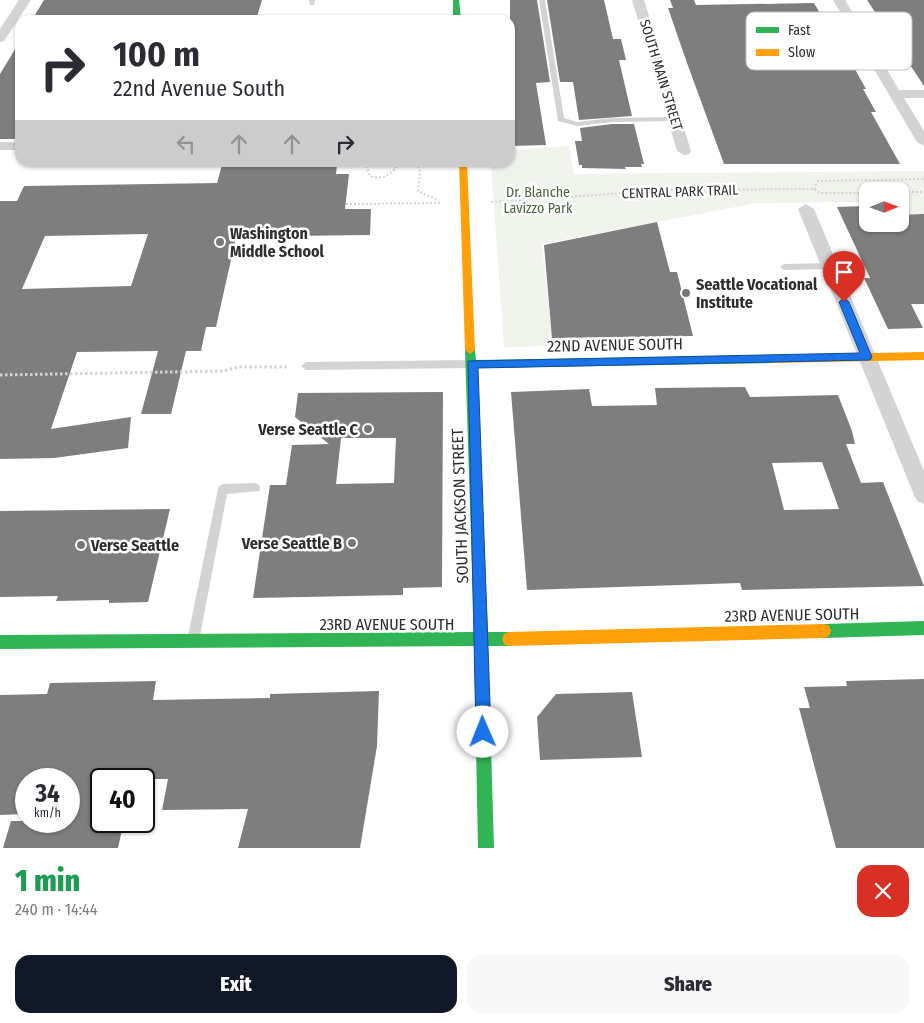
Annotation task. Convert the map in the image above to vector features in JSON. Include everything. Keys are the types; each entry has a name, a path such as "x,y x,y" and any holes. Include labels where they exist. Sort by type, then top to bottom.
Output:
{"main road":[{"path":"456,0 457,15"},
{"name":"SOUTH JACKSON STREET","path":"463,167 472,364 486,848"},
{"name":"22ND AVENUE SOUTH","path":"472,364 924,356"},
{"name":"23RD AVENUE SOUTH","path":"0,642 481,640 924,628"}],"street":[{"path":"15,15 25,0"},
{"name":"SOUTH MAIN STREET","path":"638,0 684,151"},
{"path":"839,0 846,12"},
{"path":"0,38 15,15"},
{"path":"881,70 924,142"},
{"path":"896,94 924,94"},
{"path":"0,146 15,146"},
{"path":"806,209 924,495"}],"lane":[{"path":"542,0 561,120 577,124 612,120 674,119"},
{"path":"784,267 829,266"},
{"name":"22ND AVENUE SOUTH","path":"306,366 472,364"},
{"path":"194,640 223,489 255,488"}],"path":[{"path":"367,167 370,176 380,179 388,176 396,167"},
{"path":"346,204 442,202 418,192 420,171 418,167"},
{"path":"814,189 818,181 924,180"},
{"name":"CENTRAL PARK TRAIL","path":"491,202 670,190 814,189 820,194 859,193"},
{"path":"909,192 924,192"},
{"path":"0,375 215,371 238,367 290,367"}],"green space":[{"name":"Dr. Blanche Lavizzo Park","path":"569,146 574,174 924,171 924,259 911,260 896,232 909,232 909,182 859,182 859,202 757,203 542,244 553,346 504,347 491,167 515,167 515,150"}],"building":[{"path":"44,0 262,0 258,15 35,15"},
{"path":"510,0 537,0 550,82 536,83 546,145 515,146 515,15 510,15"},
{"path":"547,0 604,0 613,39 621,39 626,60 619,60 632,116 579,120 573,82 560,82"},
{"path":"670,0 694,0 696,5 814,3 819,12 746,12 746,70 856,70 866,89 863,89 876,112 871,112 900,164 724,164 668,8 673,8"},
{"path":"867,0 924,0 924,86 912,68 912,12 875,12"},
{"path":"15,49 15,139 0,139 0,74"},
{"path":"612,124 634,124 644,164 641,164 642,167 625,167 626,169 582,168 582,165 579,165 575,141 582,141 580,128"},
{"path":"221,167 337,167 336,174 349,174 345,209 371,209 370,235 287,236 288,232 237,233 216,327 206,327 201,351 186,351 171,414 141,414 158,351 77,352 51,429 131,417 128,448 54,458 0,459 0,201 17,201 24,186 217,183","holes":["148,234 131,286 22,289 45,236"]},
{"path":"859,206 859,232 909,232 909,215 924,214 924,304 911,304 923,328 888,329 864,278 870,278 837,207"},
{"path":"657,222 670,272 677,272 693,336 552,338 544,245"},
{"path":"745,387 750,397 838,395 855,444 846,444 861,483 883,482 924,586 742,590 740,583 527,590 511,392 589,389 592,406 657,405 655,388","holes":["822,462 839,509 784,510 772,463"]},
{"name":"Verse Seattle B","path":"443,392 442,587 403,588 403,595 253,598 270,485 286,485 292,445 329,444 295,417 298,393","holes":["341,438 396,438 394,483 336,484"]},
{"name":"Verse Seattle","path":"170,509 148,602 109,603 109,600 56,601 58,596 0,597 0,511"},
{"path":"924,679 924,848 836,848 799,708 810,708 804,687 847,686 846,681"},
{"path":"156,681 153,700 270,698 270,694 379,691 377,746 360,848 238,848 248,809 162,810 168,779 155,779 155,768 90,768 90,833 121,833 118,848 3,848 11,821 15,821 15,833 80,833 80,768 15,768 15,814 0,815 0,695 47,694 50,683"},
{"path":"632,692 642,757 540,760 537,717 556,694"}],"traffic: fast":[{"path":"456,0 457,15"},
{"path":"470,350 480,594 486,848"},
{"path":"472,364 773,359"},
{"path":"824,631 924,628"},
{"path":"0,642 509,639"}],"traffic: slow":[{"path":"463,167 470,350"},
{"path":"773,359 924,356"},
{"path":"509,639 824,631"}],"place":[{"name":"Washington Middle School","path":"220,242"},
{"name":"Seattle Vocational Institute","path":"686,293"},
{"name":"Verse Seattle C","path":"368,429"},
{"name":"Verse Seattle B","path":"352,543"},
{"name":"Verse Seattle","path":"81,545"}],"route":[{"path":"483,732 472,364 866,357 844,302"}]}
